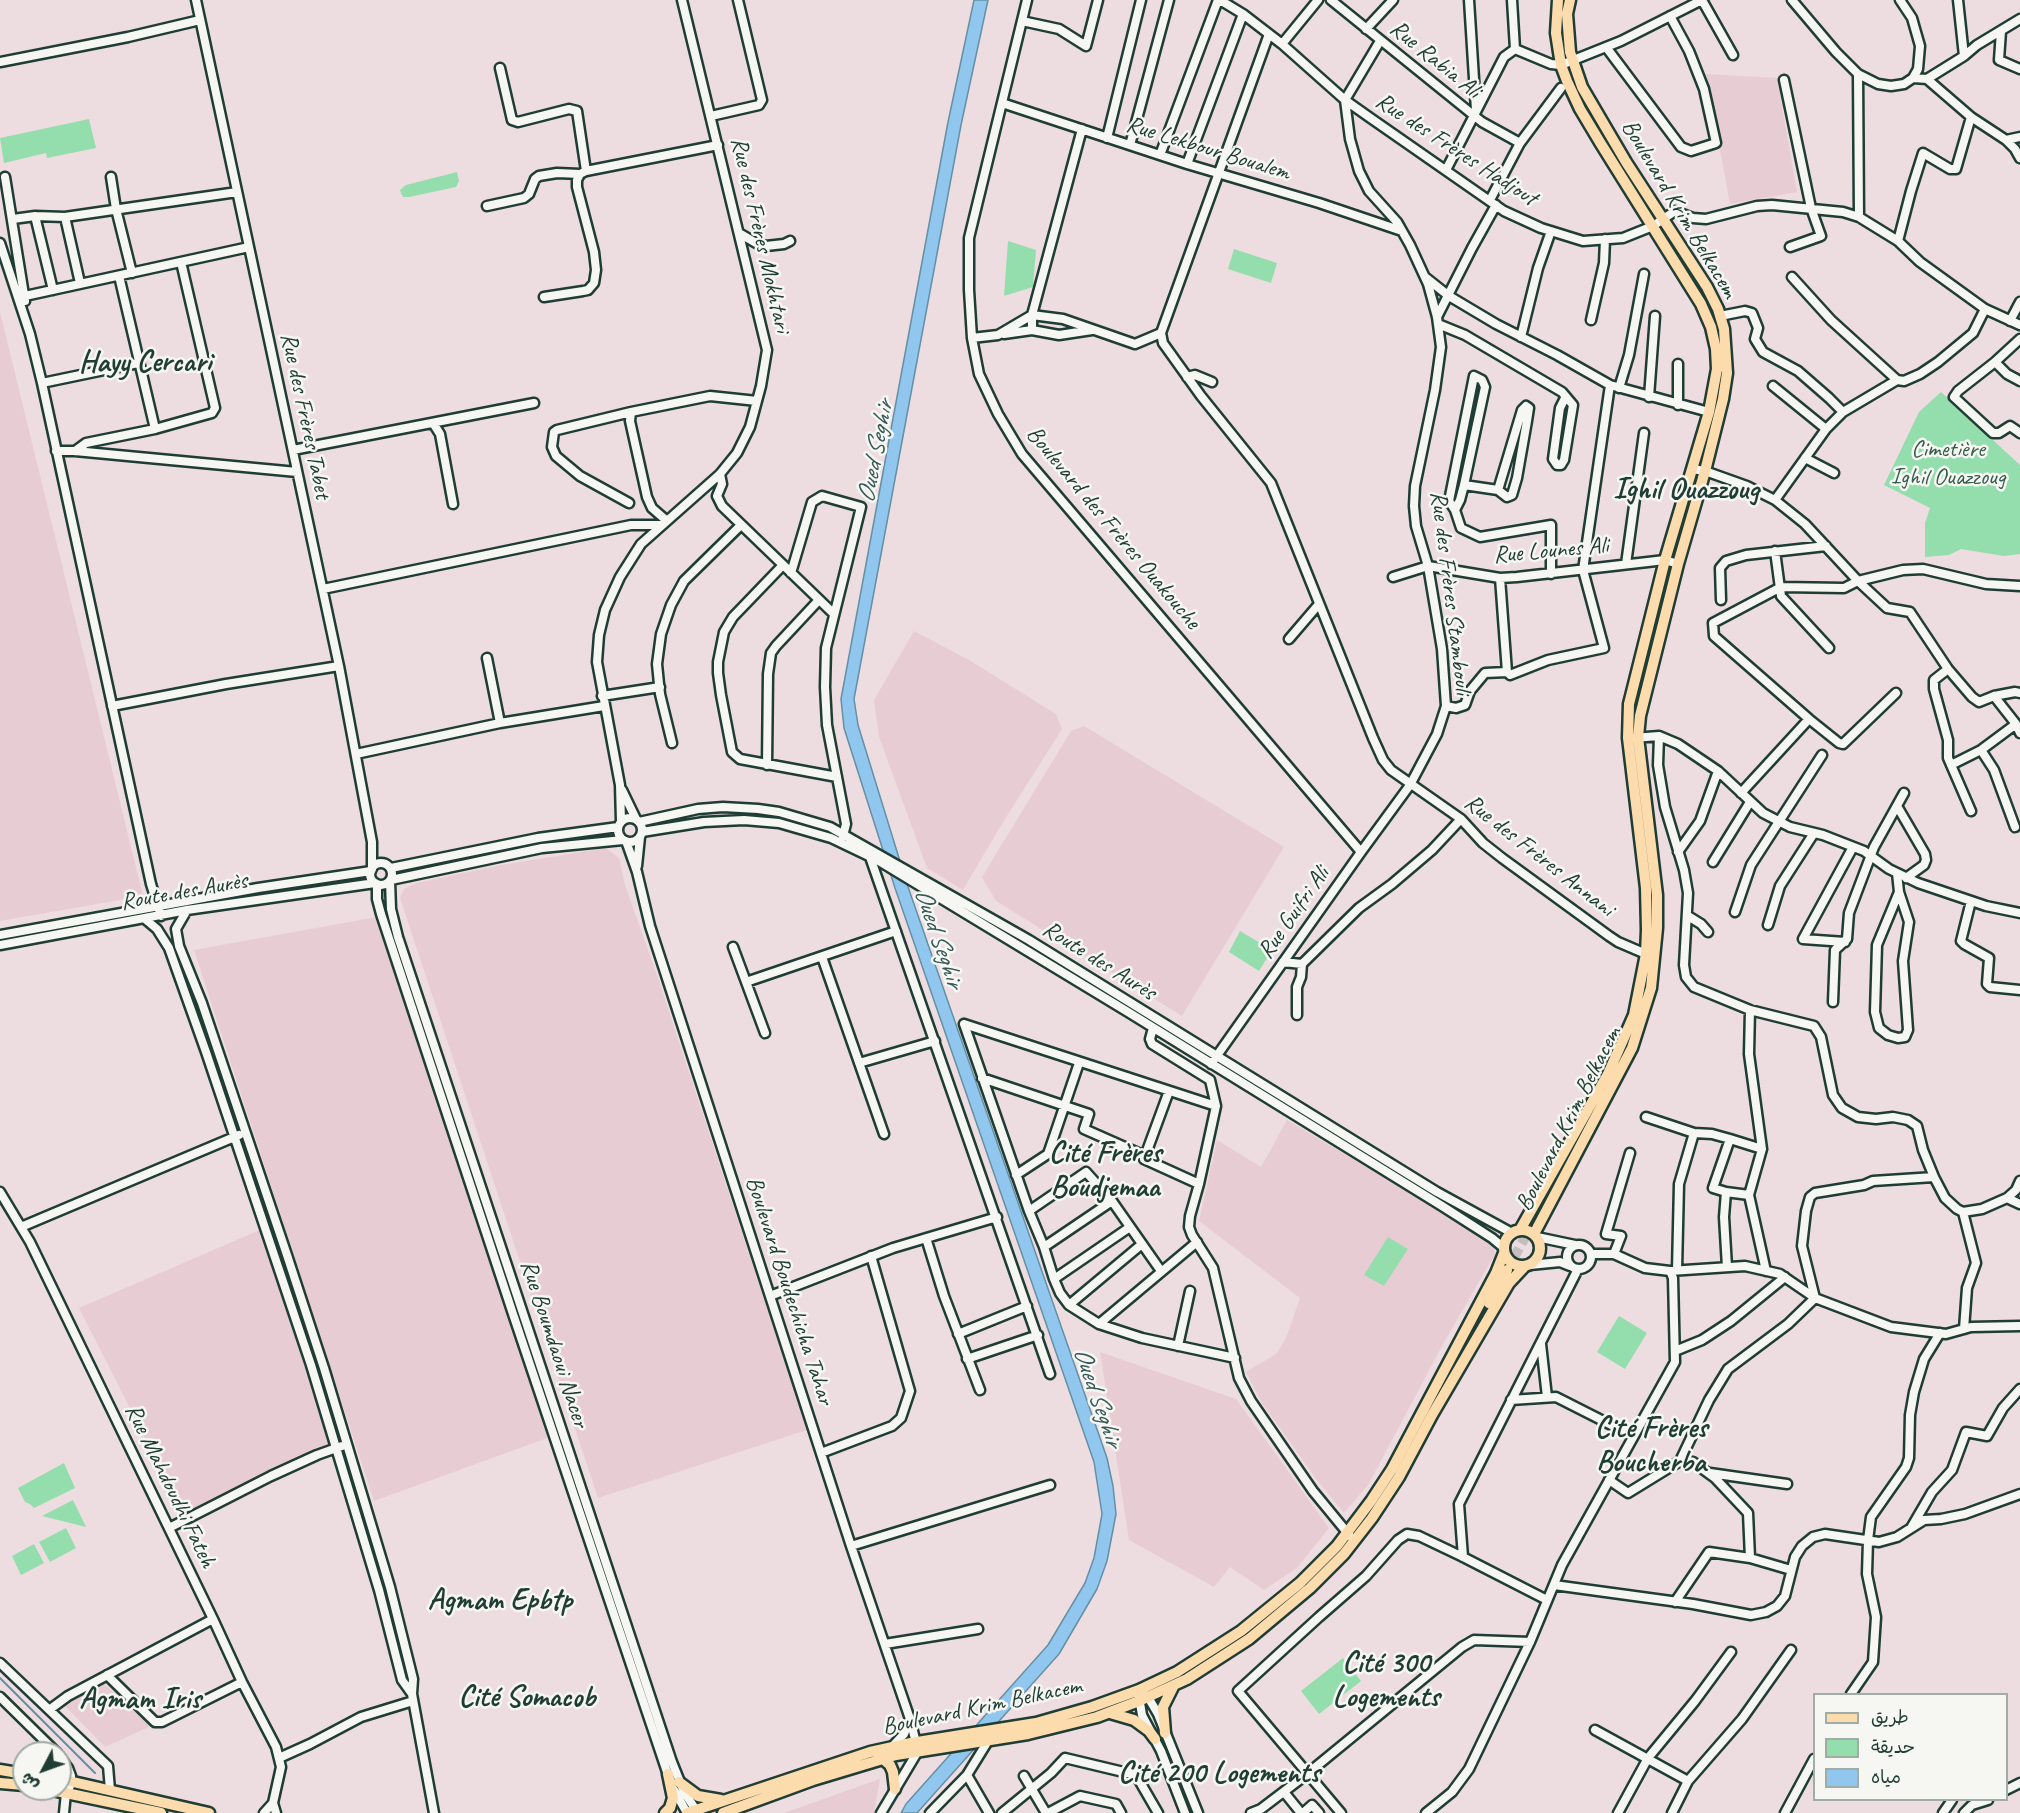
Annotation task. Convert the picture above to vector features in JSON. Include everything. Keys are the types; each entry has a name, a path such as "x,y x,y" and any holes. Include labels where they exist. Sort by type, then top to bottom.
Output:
{"main road":[{"name":"Boulevard Krim Belkacem","path":"1516,1232 1632,1048 1652,988 1656,939 1656,877 1633,738 1678,564 1705,471 1727,373 1725,339 1720,316 1707,287 1658,222 1580,109 1561,65 1556,33 1558,0"},
{"name":"Boulevard Krim Belkacem","path":"1535,1235 1612,1078 1634,1015 1646,954 1646,888 1629,704 1665,560 1709,412 1717,369 1716,349 1711,327 1658,222 1582,87 1572,61 1567,14 1570,0"},
{"path":"1534,1221 1612,1078"},
{"path":"1526,1230 1535,1235 1541,1248 1540,1254 1527,1266 1514,1265 1510,1262 1504,1250 1505,1241 1516,1232 1526,1230"},
{"name":"Boulevard Krim Belkacem","path":"1428,1413 1496,1273 1504,1250"},
{"name":"Boulevard Krim Belkacem","path":"691,1812 850,1757 891,1748 1066,1725 1107,1713 1174,1684 1210,1665 1249,1640 1310,1588 1344,1554 1350,1536 1371,1501 1509,1283 1527,1266"},
{"path":"1428,1413 1507,1270"},
{"name":"Boulevard Krim Belkacem","path":"991,1735 1142,1696 1264,1614 1350,1536"},
{"path":"1107,1713 1134,1720 1160,1736 1163,1707 1174,1684"},
{"name":"Boulevard Krim Belkacem","path":"723,1813 813,1780 924,1745"},
{"path":"883,1759 890,1765 893,1772 895,1789"},
{"path":"665,1813 670,1808 673,1798 668,1774"},
{"path":"72,1781 209,1813"},
{"path":"679,1782 698,1796 724,1800"},
{"path":"72,1794 161,1813"}],"street":[{"name":"Rue des Frères Tabet","path":"196,0 339,666 372,842 371,870"},
{"name":"Rue des Frères Mokhtari","path":"619,824 620,785 598,672 598,649 602,622 609,599 627,563 641,544 720,474 737,453 750,427 767,350 682,0"},
{"path":"711,116 759,105 762,100 738,0"},
{"name":"Boulevard des Frères Ouakouche","path":"1027,0 969,238 972,338 979,374 998,414 1022,454 1361,852"},
{"path":"1022,21 1059,29 1086,46 1098,0"},
{"path":"1107,138 1141,0"},
{"path":"1130,145 1169,0"},
{"path":"1160,155 1219,0"},
{"name":"Rue des Frères Hadjout","path":"1219,0 1243,14 1282,44 1345,100 1504,211 1551,231 1583,241 1623,238 1658,222 1675,211 1693,218 1706,219 1757,206 1785,204 1842,212 1859,217 1898,241 1920,262 1985,309 2020,325"},
{"path":"1282,44 1318,0"},
{"name":"Rue Rabia Ali","path":"1330,0 1475,115 1520,143"},
{"path":"1366,29 1393,0"},
{"path":"1469,0 1475,115"},
{"path":"1512,0 1515,49"},
{"path":"1515,49 1551,64 1561,65 1606,47 1702,0 1733,56"},
{"path":"1792,0 1858,74 1878,84 1891,86 1904,84 1913,78 1918,69 1920,46 1912,18 1900,0"},
{"path":"1958,0 1964,56"},
{"path":"1187,164 1243,14"},
{"path":"1606,47 1682,147 1691,151 1716,143 1704,88 1689,51 1670,16"},
{"path":"1927,80 1977,45 2020,19"},
{"path":"0,62 128,37 200,20"},
{"path":"2001,31 1999,60 2020,69"},
{"path":"972,338 1063,319 1135,344 1161,333 1269,34"},
{"path":"1345,100 1380,41"},
{"path":"1446,170 1504,57 1515,49"},
{"path":"500,68 512,120 518,122 569,109 577,111 583,172 576,183 594,252 596,270 594,283 592,287 583,291 544,297"},
{"path":"1858,74 1859,217"},
{"path":"1913,78 1927,80 1971,117 2006,140 2020,158"},
{"path":"1784,80 1811,208 1821,236 1790,247"},
{"path":"1561,88 1520,143 1438,320 1562,392 1573,405 1564,460 1561,465 1557,465 1553,459 1560,408 1565,398"},
{"name":"Rue des Frères Stambouli","path":"1345,100 1350,139 1359,171 1369,192 1397,222 1424,277 1438,320 1441,346 1434,403 1415,486 1414,506 1416,526 1428,566 1442,649 1446,706 1437,734 1410,785"},
{"name":"Rue Lekbour Boualem","path":"1002,103 1402,231"},
{"path":"1898,241 1923,153 1950,169 1956,169 1971,117"},
{"path":"1034,325 1082,129"},
{"path":"2006,140 2020,137"},
{"path":"487,206 524,198 530,194 535,179 539,176 583,172 718,145"},
{"path":"6,177 30,334"},
{"path":"111,177 116,209 132,273"},
{"path":"13,219 35,216 65,217 237,192"},
{"path":"35,216 53,290"},
{"path":"65,217 80,283"},
{"path":"1521,337 1538,268 1551,231"},
{"path":"739,232 756,243 766,246 790,241"},
{"path":"1591,320 1603,271 1605,239"},
{"path":"0,243 30,334 42,383 112,706 161,916"},
{"path":"25,296 249,247"},
{"path":"75,451 86,443 155,429 212,413 215,408 181,262"},
{"path":"1619,388 1629,355 1644,274"},
{"path":"119,276 155,429"},
{"path":"1424,277 1449,296 1496,324 1610,385 1709,412"},
{"path":"1792,278 1831,320 1897,380 1904,381 1920,374 1965,342 1973,333 1985,309"},
{"path":"2010,321 2020,302"},
{"path":"1720,316 1745,311 1752,313 1758,328 1755,339 1763,352 1798,372 1843,412"},
{"path":"1649,397 1655,316"},
{"path":"998,334 1034,325 1059,335 1093,330"},
{"name":"Rue des Frères Annani","path":"1161,333 1163,343 1187,377 1271,483 1383,760 1391,770 1410,785 1461,819 1502,858 1618,942 1646,954"},
{"path":"2020,339 1958,391 1954,397 1993,433 1998,433 2010,426 2020,433"},
{"path":"1995,362 2007,374 2020,381"},
{"path":"42,383 138,363"},
{"path":"1678,364 1678,405"},
{"path":"1187,377 1194,375 1212,382"},
{"path":"1455,510 1464,485 1485,387 1482,380 1474,376 1449,501 1455,510 1461,528 1480,537 1551,525 1551,574"},
{"path":"1775,500 1826,429 1843,412 1897,380"},
{"path":"1446,706 1456,708 1465,705 1470,691 1485,672 1507,672 1510,675 1548,660 1604,648 1583,570 1610,385"},
{"path":"1773,386 1826,429"},
{"path":"629,503 580,476 556,456 552,447 554,432 631,412 710,396 757,401"},
{"path":"293,450 534,403"},
{"path":"1464,485 1498,490 1507,497 1512,495 1519,466 1527,407 1522,410 1498,490"},
{"path":"323,589 631,525 664,523 652,508 647,497 631,412"},
{"path":"433,423 440,434 453,504"},
{"path":"1626,564 1644,433"},
{"path":"56,451 297,472"},
{"path":"1805,458 1834,473"},
{"path":"1692,469 1705,471 1747,486 1775,500 1805,524 1858,581 1887,608 1910,612 1948,669 1979,702 1994,696 2020,693"},
{"path":"720,474 722,484 718,499 741,525 834,615"},
{"path":"791,573 812,502 822,496 861,507 826,648 827,726 846,824 842,838"},
{"path":"651,525 652,508"},
{"path":"672,743 657,664 661,634 671,604 684,581 741,525"},
{"path":"1721,600 1720,568 1726,561 1746,555 1826,546"},
{"path":"1775,551 1781,596 1830,648"},
{"name":"Rue Lounes Ali","path":"1428,566 1500,578 1665,560 1678,564"},
{"path":"783,565 729,622 724,632 718,662 721,695 734,755 740,759 767,765 837,777"},
{"path":"1394,577 1428,566"},
{"path":"1896,693 1843,744 1809,719 1712,633 1713,623 1781,587 1845,588 1858,581 1903,570 1923,569 1986,584 2020,586"},
{"path":"1500,578 1507,672"},
{"path":"767,765 768,674 771,653 818,601"},
{"path":"1288,639 1319,604"},
{"path":"487,658 500,723"},
{"path":"112,706 226,684 339,666"},
{"path":"1948,669 1934,680 1934,689 1948,740 1948,758 1971,811"},
{"path":"602,696 660,687"},
{"path":"1951,765 2018,728 1994,696"},
{"path":"356,754 500,723 604,706"},
{"path":"1741,793 1809,719"},
{"path":"1659,736 1658,765 1665,807 1684,870 1688,893 1684,965 1689,982 1697,990 1750,1010 1814,1026 1821,1037 1833,1095 1842,1108 1858,1117 1876,1119 1893,1117 1908,1120 1917,1126 1923,1150 1934,1177 1951,1205 1963,1212 1982,1209 2007,1198 2016,1190 2020,1181"},
{"path":"1633,738 1659,736 1678,744 1718,771 1763,813 1790,827 1814,832 1853,847 1906,878 1971,901 2020,913"},
{"path":"1981,750 1994,771 2015,827"},
{"path":"1735,912 1751,865 1822,755"},
{"path":"1678,852 1700,821 1718,771"},
{"name":"Rue des Frères Mokhtari","path":"620,785 638,820"},
{"name":"Rue Guifri Ali","path":"1214,1061 1410,785"},
{"path":"1833,1002 1835,950 1845,942 1849,913 1874,847 1904,793"},
{"path":"1713,862 1750,802"},
{"path":"1897,806 1925,854 1926,860 1924,865 1906,878"},
{"name":"Route des Aurès","path":"638,820 698,809 749,808 807,819 881,858 1153,1028 1214,1061 1442,1195 1516,1232"},
{"path":"388,866 393,874 384,885 371,879 371,870 376,864 388,866 619,824 630,817 638,820 641,835 633,842 542,848 390,880"},
{"path":"1297,1015 1297,987 1302,964 1359,908 1432,850 1461,819"},
{"name":"Route des Aurès","path":"641,835 704,822 744,820 779,824 842,838 870,857 881,858"},
{"path":"619,824 618,834 625,841"},
{"path":"1768,925 1780,886 1814,832"},
{"name":"Boulevard Boudechicha Tahar","path":"637,872 641,835"},
{"name":"Boulevard Boudechicha Tahar","path":"625,841 637,872 650,926 851,1546 910,1719 924,1745"},
{"name":"Rue des Frères Tabet","path":"372,842 388,866"},
{"path":"1845,942 1803,939 1853,847"},
{"path":"870,857 1050,1374"},
{"name":"Route des Aurès","path":"0,935 371,870"},
{"path":"1897,873 1899,892 1909,922 1903,961 1908,1030 1905,1037 1898,1038 1888,1035 1880,1028 1875,1012 1877,945 1899,892"},
{"name":"Rue Boumdaoui Nacer","path":"390,880 391,909 398,937 679,1782 691,1812"},
{"name":"Route des Aurès","path":"919,881 1029,940 1492,1238 1504,1250"},
{"name":"Route des Aurès","path":"0,945 187,910 376,883"},
{"name":"Rue Boumdaoui Nacer","path":"376,883 381,914 668,1774 675,1792 691,1812"},
{"path":"1971,901 1961,941 1989,958 1987,984 1989,987 2020,990"},
{"path":"187,910 176,929 179,946 202,1003 278,1230 393,1598 413,1679 412,1697 434,1813"},
{"path":"131,912 132,921"},
{"path":"1688,916 1701,924 1708,932"},
{"path":"145,919 157,929 168,948 234,1136 337,1447 379,1590 402,1680 412,1697"},
{"path":"746,982 896,931"},
{"path":"168,948 179,946"},
{"path":"733,947 765,1033"},
{"path":"822,957 884,1134"},
{"path":"1283,962 1302,964"},
{"path":"1750,1010 1749,1054 1762,1149 1749,1195 1766,1271"},
{"path":"1216,1106 964,1024 1054,1279 1069,1305 1099,1324 1142,1338 1235,1358"},
{"path":"1153,1028 1150,1039 1152,1044 1210,1080 1216,1106 1189,1227 1214,1268 1239,1378 1251,1401 1313,1491 1350,1536"},
{"path":"859,1063 935,1041"},
{"path":"1016,1175 1048,1154 1079,1062"},
{"path":"982,1078 1089,1114 1084,1129 1145,1156"},
{"path":"1169,1091 1144,1159 1199,1184"},
{"path":"1646,1117 1694,1133 1712,1134 1762,1149"},
{"path":"21,1227 245,1132"},
{"path":"1426,1813 1452,1792 1469,1769 1530,1642 1562,1565 1675,1362 1673,1271 1680,1184 1694,1133"},
{"path":"1730,1139 1713,1188 1749,1195"},
{"path":"1614,1254 1621,1236 1606,1234 1630,1153"},
{"path":"1029,1211 1086,1172 1112,1201 1161,1271"},
{"path":"1815,1298 1802,1246 1810,1197 1873,1181 1934,1177"},
{"name":"Rue Mahdoudhi Fateh","path":"0,1192 30,1242 242,1682 276,1747 281,1767 273,1803 276,1813"},
{"path":"1726,1192 1724,1217 1726,1267"},
{"path":"2007,1198 2020,1204"},
{"path":"1044,1247 1112,1201"},
{"path":"1963,1212 1976,1263 1966,1288 1964,1329"},
{"path":"770,1296 872,1256 997,1217"},
{"path":"1054,1279 1130,1227"},
{"path":"267,1234 278,1230"},
{"path":"1527,1266 1560,1262 1574,1267 1588,1265 1591,1254 1587,1248 1535,1235"},
{"path":"927,1238 958,1334 980,1390"},
{"path":"1099,1324 1197,1242"},
{"path":"1069,1305 1142,1244"},
{"path":"1574,1267 1567,1259 1567,1252 1575,1245"},
{"path":"1591,1254 1614,1254 1645,1268 1673,1271 1745,1266 1780,1274 1815,1298 1891,1327 1946,1334 1971,1327 2020,1326"},
{"path":"821,1453 892,1426 901,1418 910,1391 872,1256"},
{"path":"1464,1557 1459,1504 1541,1344 1574,1267"},
{"path":"1675,1351 1702,1340 1731,1321 1785,1277"},
{"path":"1178,1346 1190,1291"},
{"path":"1610,1480 1628,1493 1680,1461 1709,1400 1728,1369 1788,1324 1815,1298"},
{"path":"958,1334 1027,1305"},
{"path":"1852,1693 1872,1662 1874,1652 1876,1617 1867,1574 1871,1517 1906,1467 1909,1458 1910,1415 1914,1392 1924,1359 1940,1333"},
{"path":"968,1359 1038,1335"},
{"path":"1541,1344 1546,1397"},
{"path":"1911,1529 1932,1492 1952,1470 1966,1432 1987,1436 2003,1408 2020,1389"},
{"path":"1511,1400 1556,1397 1634,1436"},
{"path":"169,1528 271,1476 346,1444"},
{"path":"1680,1461 1694,1462 1748,1513 1750,1558"},
{"path":"1707,1473 1787,1484"},
{"path":"851,1546 1050,1485"},
{"path":"1554,1585 1751,1615 1766,1612 1777,1606 1785,1596 1795,1557 1813,1537 1825,1534 1878,1542 1897,1538 1924,1520 1965,1514 2020,1494"},
{"path":"1341,1813 1238,1691 1366,1576 1398,1540 1407,1534 1419,1536 1464,1557 1548,1600"},
{"path":"1675,1602 1709,1552 1750,1558 1791,1570"},
{"path":"49,1710 68,1696 213,1620"},
{"path":"885,1644 978,1629"},
{"path":"1251,1813 1261,1809 1307,1774 1462,1647 1474,1640 1530,1642"},
{"path":"1672,1813 1688,1781 1742,1719 1791,1650"},
{"path":"1618,1813 1648,1758 1695,1701 1731,1652"},
{"path":"0,1663 108,1766 110,1790"},
{"path":"107,1675 156,1722 162,1722 242,1682"},
{"path":"1142,1696 1142,1715 1160,1736 1185,1813"},
{"path":"1142,1696 1198,1813"},
{"path":"0,1697 44,1741"},
{"path":"279,1758 361,1717 412,1697"},
{"path":"891,1748 904,1734 910,1719"},
{"path":"1596,1730 1688,1781"},
{"path":"930,1813 967,1775 991,1735"},
{"path":"881,1813 924,1745"},
{"path":"1002,1813 1051,1773 1065,1758 1136,1775 1158,1813"},
{"path":"1785,1813 1813,1763"},
{"path":"967,1775 989,1813"},
{"path":"1024,1776 1047,1813 1080,1796 1116,1804 1121,1813"},
{"path":"1284,1792 1302,1813 1312,1805 1319,1813"},
{"path":"1964,1813 1972,1805 1985,1801"},
{"name":"Rue Mahdoudhi Fateh","path":"264,1813 273,1803"}],"shaded area":[{"path":"1706,74 1777,78 1797,192 1730,204"},
{"path":"0,312 143,896 0,921"},
{"path":"914,631 969,660 1056,714 1062,729 963,890 927,868 879,737 874,700"},
{"path":"1084,726 1284,847 1182,1016 996,901 982,877 1071,731"},
{"path":"606,848 619,858 625,885 657,975 807,1430 598,1498 400,898 404,889 416,883 501,865"},
{"path":"377,917 550,1437 374,1501 194,950"},
{"path":"1287,1120 1493,1242 1495,1254 1442,1346 1368,1485 1344,1513 1317,1480 1262,1403 1246,1372 1276,1354 1286,1338 1300,1298 1199,1221 1217,1140 1261,1167"},
{"path":"262,1229 329,1445 184,1515 79,1308"},
{"path":"1100,1352 1236,1399 1329,1528 1297,1568 1264,1590 1230,1567 1214,1587 1129,1540"},
{"path":"101,1681 151,1726 105,1747 61,1702"},
{"path":"880,1779 874,1813 784,1813"}],"green space":[{"path":"89,119 96,148 47,158 46,153 4,163 0,138"},
{"path":"457,172 459,181 456,187 409,197 403,197 401,193 400,190 406,185"},
{"path":"1008,241 1036,250 1033,287 1004,296"},
{"path":"1234,249 1277,263 1271,283 1228,269"},
{"name":"Cimetière Ighil Ouazzoug","path":"1941,392 2020,465 2020,554 2004,556 1961,549 1949,555 1925,557 1925,523 1930,508 1884,485 1919,412"},
{"path":"1240,931 1272,950 1259,971 1229,952"},
{"path":"1388,1237 1408,1249 1384,1286 1364,1275"},
{"path":"1619,1316 1647,1333 1625,1369 1597,1352"},
{"path":"64,1463 75,1488 34,1508 25,1502 18,1488"},
{"path":"73,1500 86,1527 42,1516"},
{"path":"66,1528 76,1548 50,1562 39,1542"},
{"path":"34,1544 44,1563 21,1575 12,1556"},
{"path":"1343,1658 1361,1681 1319,1714 1301,1691"}],"water":[{"path":"974,0 988,0 961,125 854,699 858,725 907,884 1107,1458 1116,1514 1107,1561 1097,1589 1059,1654 917,1813 901,1813 906,1804 1048,1645 1085,1583 1094,1558 1102,1514 1094,1462 895,888 844,728 841,699 948,122"}],"waterway":[{"path":"0,1678 95,1773"}],"tunnel":[{"path":"1507,1270 1534,1221"}],"district":[{"name":"Hayy Cercari","path":"145,363"},
{"name":"Ighil Ouazzoug","path":"1686,490"},
{"name":"Cité Frères Boudjemaa","path":"1105,1171"},
{"name":"Cité Frères Boucherba","path":"1651,1446"},
{"name":"Agmam Epbtp","path":"500,1601"},
{"name":"Cité 300 Logements","path":"1386,1681"},
{"name":"Cité Somacob","path":"527,1698"},
{"name":"Agmam Iris","path":"140,1700"},
{"name":"Cité 200 Logements","path":"1219,1774"}],"water label":[{"name":"Oued Seghir","path":"876,452"},
{"name":"Oued Seghir","path":"938,938"},
{"name":"Oued Seghir","path":"1097,1397"}]}
